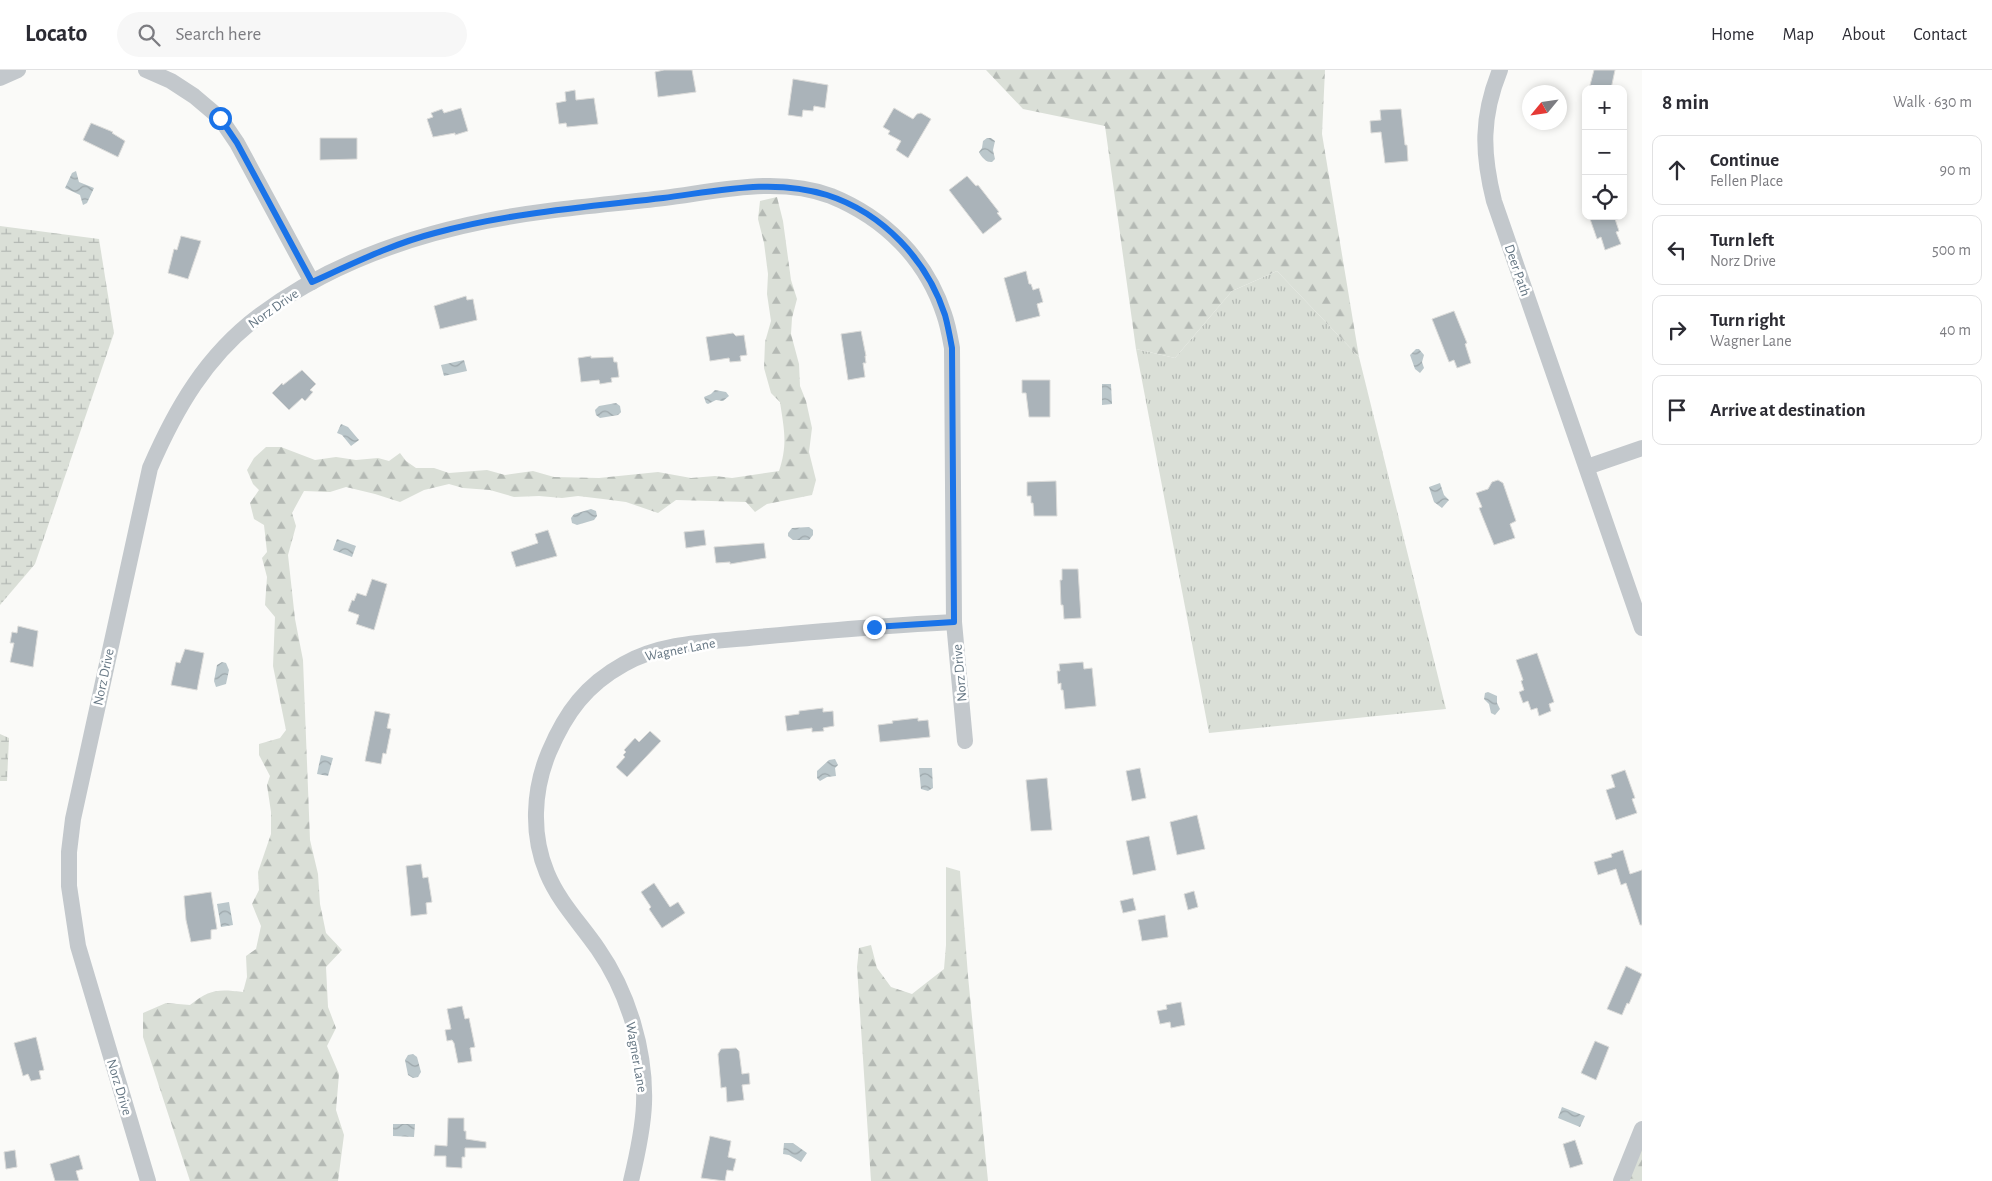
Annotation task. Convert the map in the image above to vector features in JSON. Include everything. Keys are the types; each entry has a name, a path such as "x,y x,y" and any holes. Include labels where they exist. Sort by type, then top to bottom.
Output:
{"street":[{"path":"0,78 18,70"},
{"path":"146,70 171,81 194,96 220,118 237,143 312,282"},
{"name":"Deer Path","path":"1500,70 1487,112 1485,140 1487,170 1494,201 1642,628"},
{"name":"Norz Drive","path":"148,1181 78,946 69,886 69,852 73,819 150,468 169,424 191,387 215,357 258,316 312,282 396,246 433,234 497,219 728,188 778,186 805,189 854,206 879,222 914,257 931,282 945,315 952,348 954,383 954,622 965,740"},
{"path":"1587,467 1642,448"},
{"name":"Wagner Lane","path":"632,1181 644,1106 644,1084 636,1031 618,983 598,949 556,893 546,870 538,835 536,817 539,784 543,766 560,726 582,696 596,681 626,662 654,651 692,644 781,635 954,622"},
{"path":"1621,1181 1642,1129"}],"green space":[{"path":"986,70 1325,70 1322,134 1359,357 1277,271 1232,291 1175,358 1136,349 1105,126 1023,109"},
{"path":"777,197 783,221 791,280 797,299 792,318 791,334 799,364 800,386 806,401 812,428 809,452 816,480 812,495 767,504 755,512 746,502 676,500 658,513 626,502 578,496 562,498 539,496 514,497 490,490 463,488 449,484 424,490 400,502 346,487 330,492 304,491 292,513 296,526 288,555 295,619 303,660 310,840 318,874 320,904 326,933 342,950 326,967 328,1007 336,1028 327,1046 339,1074 336,1110 344,1135 338,1181 190,1181 143,1037 143,1013 166,1003 190,1005 203,996 215,991 243,992 247,977 246,956 256,949 261,926 252,904 259,890 258,872 271,834 271,812 267,785 270,776 259,755 259,744 280,738 286,730 273,666 275,617 265,605 267,577 262,558 267,552 264,525 254,519 250,503 259,490 253,484 247,470 254,458 266,447 281,447 315,460 336,457 356,460 378,458 389,461 400,453 406,461 416,468 434,468 449,473 487,470 505,475 533,471 554,477 599,478 658,472 691,478 715,476 732,478 779,471 784,453 784,429 780,402 771,393 764,368 765,342 771,321 767,294 768,274 764,243 758,219 760,201"},
{"path":"0,226 99,239 114,333 35,564 0,605"},
{"path":"1277,271 1359,357 1446,709 1209,733 1136,349 1175,358 1232,291"},
{"path":"0,734 9,738 7,781 0,781"},
{"path":"946,867 960,871 988,1181 871,1181 857,967 859,948 871,945 877,968 891,987 912,994 944,969 946,945"},
{"path":"1642,1133 1642,1181 1621,1181"}],"water":[{"path":"987,138 995,141 993,150 995,159 992,162 984,159 979,152 983,141"},
{"path":"76,171 79,182 94,188 87,203 83,205 80,195 65,188 72,173"},
{"path":"1416,349 1419,349 1424,355 1422,362 1424,368 1420,373 1415,369 1410,355"},
{"path":"464,360 467,371 444,376 441,365"},
{"path":"1102,384 1111,384 1112,404 1102,405"},
{"path":"715,390 726,392 729,396 723,401 716,400 708,404 706,403 704,397"},
{"path":"616,403 620,406 621,412 618,415 600,418 596,415 595,410 599,406"},
{"path":"341,424 348,427 359,440 351,446 342,435 337,433"},
{"path":"1440,483 1444,495 1449,500 1442,508 1434,502 1429,487"},
{"path":"591,509 596,511 597,516 594,520 577,525 572,523 571,518 574,514"},
{"path":"809,527 813,530 813,535 809,540 793,540 788,536 792,528"},
{"path":"337,539 356,546 352,557 333,550"},
{"path":"222,662 226,663 229,670 226,684 216,687 214,681 217,665"},
{"path":"1488,692 1497,696 1497,703 1500,709 1495,715 1491,713 1489,704 1484,699 1485,693"},
{"path":"321,755 333,758 328,776 317,774"},
{"path":"835,759 838,765 835,768 836,776 827,777 820,781 817,778 817,771 829,760"},
{"path":"919,768 932,768 933,788 928,791 921,789"},
{"path":"229,902 233,925 221,927 217,904"},
{"path":"413,1054 417,1057 421,1072 418,1077 413,1078 408,1075 405,1060 408,1055"},
{"path":"1562,1107 1585,1116 1580,1127 1558,1118"},
{"path":"393,1124 415,1124 414,1137 393,1136"},
{"path":"784,1143 793,1143 807,1153 801,1162 789,1155 783,1154"}],"building":[{"path":"664,70 692,70 696,92 658,97 655,72"},
{"path":"1594,70 1615,70 1612,85 1590,85"},
{"path":"793,79 828,85 825,108 814,106 813,111 803,110 802,117 788,115"},
{"path":"575,90 576,100 594,98 598,124 567,127 566,123 559,124 556,103 566,101 565,92"},
{"path":"461,108 468,131 455,135 455,133 433,137 427,119 433,117 431,113 442,109 444,113"},
{"path":"894,108 913,119 917,114 921,113 931,119 908,158 896,150 901,141 888,134 890,131 883,127"},
{"path":"1401,109 1408,161 1385,163 1381,132 1371,133 1370,121 1381,120 1380,110"},
{"path":"91,123 113,132 125,141 118,157 83,140"},
{"path":"320,138 357,138 357,159 320,160"},
{"path":"967,176 976,186 978,185 999,212 997,213 1002,219 983,234 949,190"},
{"path":"1590,220 1615,220 1619,231 1616,232 1621,244 1605,250 1601,237 1597,239"},
{"path":"181,236 201,241 188,279 168,273 174,249 177,250"},
{"path":"1026,271 1029,284 1031,284 1033,290 1039,288 1043,302 1037,304 1040,316 1016,322 1004,278"},
{"path":"466,296 467,300 473,299 477,320 440,329 434,306"},
{"path":"1454,311 1467,343 1465,344 1471,363 1457,368 1454,360 1449,362 1432,319"},
{"path":"861,331 866,356 866,363 863,363 865,377 848,380 841,334"},
{"path":"733,333 736,336 744,335 747,355 740,356 741,361 730,362 729,358 710,361 706,337"},
{"path":"591,356 591,358 613,357 614,362 617,362 619,377 611,378 612,382 600,384 599,380 581,382 578,358"},
{"path":"302,370 316,384 310,390 313,392 305,401 302,398 289,410 272,393 282,383 283,385"},
{"path":"1022,380 1050,380 1050,417 1029,417 1026,393 1022,393"},
{"path":"1498,480 1503,483 1516,521 1510,524 1515,538 1494,545 1479,508 1482,507 1476,493 1488,489 1492,482"},
{"path":"1056,481 1057,516 1034,516 1031,496 1027,496 1027,482"},
{"path":"548,530 557,556 516,567 511,552 538,543 535,534"},
{"path":"704,530 706,545 686,548 684,532"},
{"path":"764,543 766,558 730,564 730,562 716,563 714,547"},
{"path":"1062,569 1078,569 1081,618 1064,619 1063,605 1061,605 1060,580 1062,580"},
{"path":"372,579 387,584 374,630 356,624 359,615 348,611 357,593 366,596"},
{"path":"18,626 38,631 33,667 10,662 14,643 10,643 12,632 17,633"},
{"path":"185,649 204,653 197,690 171,685 176,662 180,663"},
{"path":"1537,653 1554,702 1549,704 1551,711 1539,716 1537,708 1531,710 1528,701 1523,703 1519,692 1524,690 1521,681 1523,680 1516,660"},
{"path":"1083,662 1084,669 1092,668 1096,706 1065,709 1063,690 1061,690 1061,683 1058,684 1057,671 1060,671 1059,664"},
{"path":"823,708 823,712 833,711 834,726 823,728 824,731 812,732 812,728 787,731 785,716 799,714 799,711"},
{"path":"375,711 390,714 387,728 391,729 386,754 383,753 381,764 365,761"},
{"path":"918,718 918,721 928,720 930,737 880,742 878,725 893,723 892,721"},
{"path":"650,731 661,741 627,777 616,767 625,757 623,755 626,752 624,750 635,738 639,742"},
{"path":"1140,768 1146,798 1132,801 1126,771"},
{"path":"1625,770 1635,798 1632,799 1637,813 1616,820 1606,790 1615,787 1611,775"},
{"path":"1047,778 1052,830 1031,831 1026,780"},
{"path":"1197,815 1205,849 1177,855 1170,822"},
{"path":"1149,836 1156,870 1133,875 1126,841"},
{"path":"1623,850 1630,874 1642,870 1642,925 1640,925 1626,883 1621,885 1616,869 1598,875 1594,862 1612,857 1611,854"},
{"path":"421,864 423,878 428,877 432,902 426,903 427,914 411,916 406,866"},
{"path":"654,883 670,907 678,902 685,913 662,928 649,909 651,907 641,892"},
{"path":"1194,891 1198,907 1188,910 1184,894"},
{"path":"211,892 217,929 211,930 211,939 191,942 186,920 184,896"},
{"path":"1133,898 1136,910 1123,913 1120,901"},
{"path":"1165,915 1168,937 1142,941 1138,920"},
{"path":"1626,966 1642,974 1622,1015 1607,1009"},
{"path":"1181,1002 1185,1025 1171,1028 1170,1022 1160,1024 1157,1011 1167,1009 1166,1005"},
{"path":"462,1006 465,1019 469,1018 475,1047 470,1048 472,1061 458,1063 454,1043 452,1040 447,1041 445,1030 451,1029 447,1009"},
{"path":"36,1037 44,1070 39,1071 41,1079 31,1081 28,1074 23,1076 14,1043"},
{"path":"1595,1041 1609,1047 1596,1080 1581,1073"},
{"path":"736,1048 739,1051 742,1074 749,1073 750,1084 742,1085 744,1100 727,1102 726,1087 721,1088 718,1054 721,1049"},
{"path":"448,1118 464,1118 466,1139 486,1142 486,1148 465,1148 465,1157 462,1157 462,1168 446,1167 446,1156 434,1156 435,1145 447,1146"},
{"path":"710,1136 731,1141 728,1157 736,1159 733,1171 727,1170 725,1181 701,1178"},
{"path":"1575,1140 1583,1164 1570,1168 1563,1144"},
{"path":"15,1150 17,1167 6,1169 4,1152"},
{"path":"79,1155 83,1169 76,1171 79,1181 55,1181 50,1164"}],"route":[{"path":"220,118 237,143 312,282 387,249 433,234 488,220 728,188 778,186 805,189 854,206 879,222 914,257 931,282 945,315 952,348 954,383 954,622 874,627"}]}
